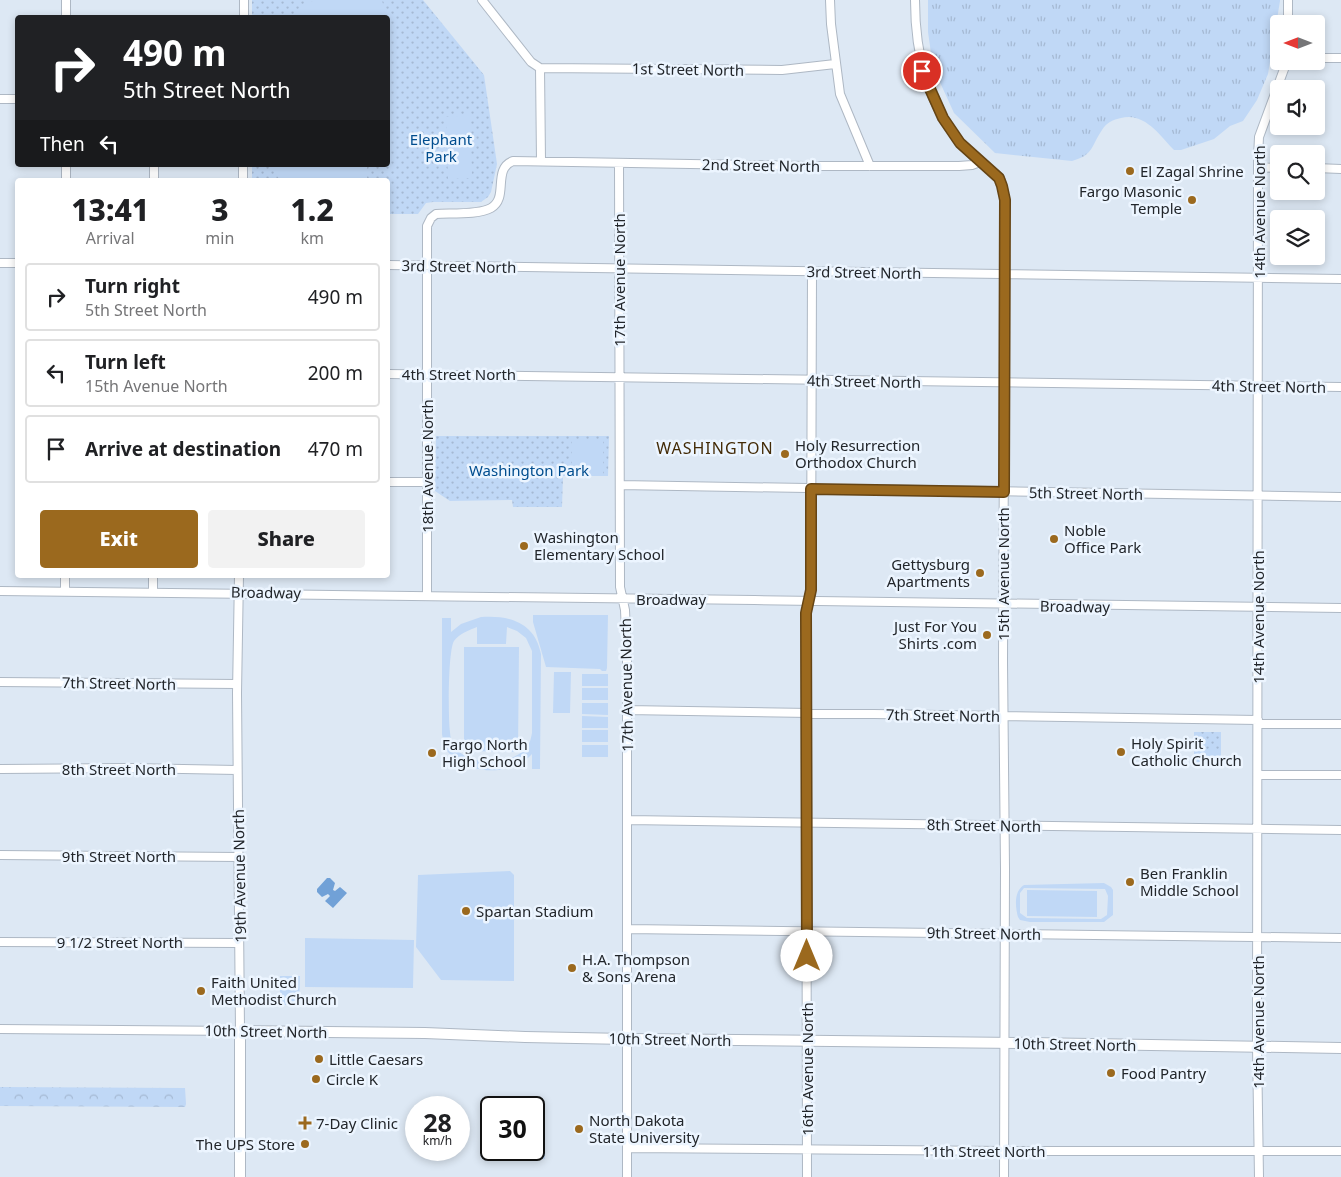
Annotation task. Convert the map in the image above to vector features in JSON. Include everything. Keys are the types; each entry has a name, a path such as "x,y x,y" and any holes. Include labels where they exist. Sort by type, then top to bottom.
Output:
{"main road":[{"name":"10th Street North","path":"240,1031 416,1033 627,1039 1341,1048"},
{"name":"19th Avenue North","path":"240,1031 240,1177"}],"street":[{"path":"66,0 66,15"},
{"path":"244,0 244,15"},
{"path":"482,0 531,62 540,68 541,161"},
{"path":"830,0 835,64 840,94 870,166"},
{"name":"15th Avenue North","path":"915,0 915,26 922,71 932,94 943,118 955,137 999,178 1005,200 1003,605 1004,1177"},
{"path":"1288,0 1288,15"},
{"path":"1325,58 1341,58"},
{"name":"1st Street North","path":"540,68 782,70 835,64"},
{"name":"14th Avenue North","path":"1259,1177 1257,1046 1258,168 1259,137 1284,70"},
{"path":"0,99 15,99"},
{"name":"18th Avenue North","path":"427,594 427,226 431,218 436,214 484,211 493,207 497,203 499,196 502,170 505,165 513,161 541,161"},
{"name":"2nd Street North","path":"541,161 870,166 959,166 980,162"},
{"name":"17th Avenue North","path":"619,163 620,587 625,610 627,655 628,1177"},
{"path":"1258,168 1270,168"},
{"path":"1325,168 1341,168"},
{"path":"0,263 15,263"},
{"name":"3rd Street North","path":"390,265 1341,279"},
{"name":"16th Avenue North","path":"807,1177 806,613 811,590 812,271"},
{"name":"4th Street North","path":"390,374 1341,387"},
{"path":"390,482 427,482"},
{"name":"5th Street North","path":"620,485 1341,496"},
{"path":"65,578 65,591"},
{"path":"153,578 153,591"},
{"name":"19th Avenue North","path":"239,578 237,770 240,1031"},
{"name":"Broadway","path":"0,591 427,594 1003,605 1341,608"},
{"name":"7th Street North","path":"0,682 237,684"},
{"name":"7th Street North","path":"627,710 1341,724"},
{"name":"8th Street North","path":"0,769 129,768 237,770"},
{"path":"1258,775 1341,775"},
{"name":"8th Street North","path":"628,820 1341,830"},
{"name":"9th Street North","path":"0,856 238,857"},
{"name":"9th Street North","path":"627,930 1341,938"},
{"name":"9 1/2 Street North","path":"0,942 240,943"},
{"name":"10th Street North","path":"0,1028 240,1031"},
{"name":"11th Street North","path":"628,1148 1004,1151 1259,1150 1341,1152"}],"green space":[{"name":"Elephant Park","path":"252,0 423,0 484,75 497,164 491,192 488,197 481,202 426,203 418,214 390,214 390,178 252,178 252,167 390,167 390,15 252,15"},
{"path":"314,0 382,1 387,15 292,15"},
{"path":"928,0 1280,0 1278,15 1270,15 1270,62 1268,74 1257,100 1243,121 1230,126 1214,139 1181,150 1174,150 1145,122 1137,118 1121,118 1106,125 1088,153 1072,161 995,153 954,113 933,67 928,32"},
{"path":"470,115 472,178 448,179 446,117"},
{"path":"270,167 367,167 367,178 279,178"},
{"name":"Washington Park","path":"436,436 609,436 608,476 563,476 562,507 513,507 512,500 450,501 435,491"},
{"path":"572,440 603,440 603,474 572,474"},
{"path":"533,615 608,615 606,671 600,669 546,667 533,622"},
{"path":"481,617 511,619 527,628 538,643 541,654 540,769 532,769 532,754 513,766 490,770 466,766 448,752 442,734 442,618 451,618 451,632 461,624","holes":["477,627 477,644 506,644 507,627 517,631 526,638 532,651 531,739 527,747 520,753 501,761 480,761 461,754 450,736 449,685 452,647 454,641 459,636"]},
{"path":"464,647 519,647 518,752 464,751"},
{"path":"554,672 571,672 570,713 553,713"},
{"path":"582,674 608,674 608,686 582,686"},
{"path":"582,688 608,688 608,700 582,700"},
{"path":"582,703 608,703 608,715 582,714"},
{"path":"582,716 608,717 608,728 582,728"},
{"path":"582,730 608,730 608,742 582,742"},
{"path":"1194,732 1221,732 1221,749 1194,749"},
{"path":"582,745 608,745 608,757 582,757"},
{"path":"1194,749 1221,749 1221,764 1194,764"},
{"name":"Spartan Stadium","path":"510,871 514,875 514,981 441,980 416,947 418,875"},
{"path":"1104,883 1113,890 1113,915 1104,922 1030,922 1020,920 1017,913 1016,899 1018,891 1024,885","holes":["1024,888 1105,889 1108,896 1107,915 1101,919 1027,918 1020,913 1020,893"]},
{"path":"1027,890 1097,891 1097,917 1027,916"},
{"path":"305,938 414,940 413,988 305,987"},
{"path":"280,976 300,976 299,1005 280,1005"},
{"path":"0,1087 185,1088 186,1104 185,1107 0,1106"}],"water":[{"path":"327,878 330,878 335,883 333,890 335,891 340,887 347,893 333,908 325,901 330,896 328,894 322,897 317,892 317,889"}],"place":[{"name":"El Zagal Shrine","path":"1130,171"},
{"name":"Fargo Masonic Temple","path":"1192,200"},
{"name":"Holy Resurrection Orthodox Church","path":"785,454"},
{"name":"Noble Office Park","path":"1054,539"},
{"name":"Washington Elementary School","path":"524,546"},
{"name":"Gettysburg Apartments","path":"980,573"},
{"name":"Just For You Shirts .com","path":"987,635"},
{"name":"Holy Spirit Catholic Church","path":"1121,752"},
{"name":"Fargo North High School","path":"432,753"},
{"name":"Ben Franklin Middle School","path":"1130,882"},
{"name":"Spartan Stadium","path":"466,911"},
{"name":"H.A. Thompson & Sons Arena","path":"572,968"},
{"name":"Faith United Methodist Church","path":"201,991"},
{"name":"Little Caesars","path":"319,1059"},
{"name":"Food Pantry","path":"1111,1073"},
{"name":"Circle K","path":"316,1079"},
{"name":"7-Day Clinic","path":"305,1123"},
{"name":"North Dakota State University","path":"579,1129"},
{"name":"The UPS Store","path":"305,1144"}],"district":[{"name":"WASHINGTON","path":"715,448"}],"route":[{"path":"807,956 806,613 811,590 811,489 1004,492 1005,200 999,178 955,137 943,118 922,71"}]}
